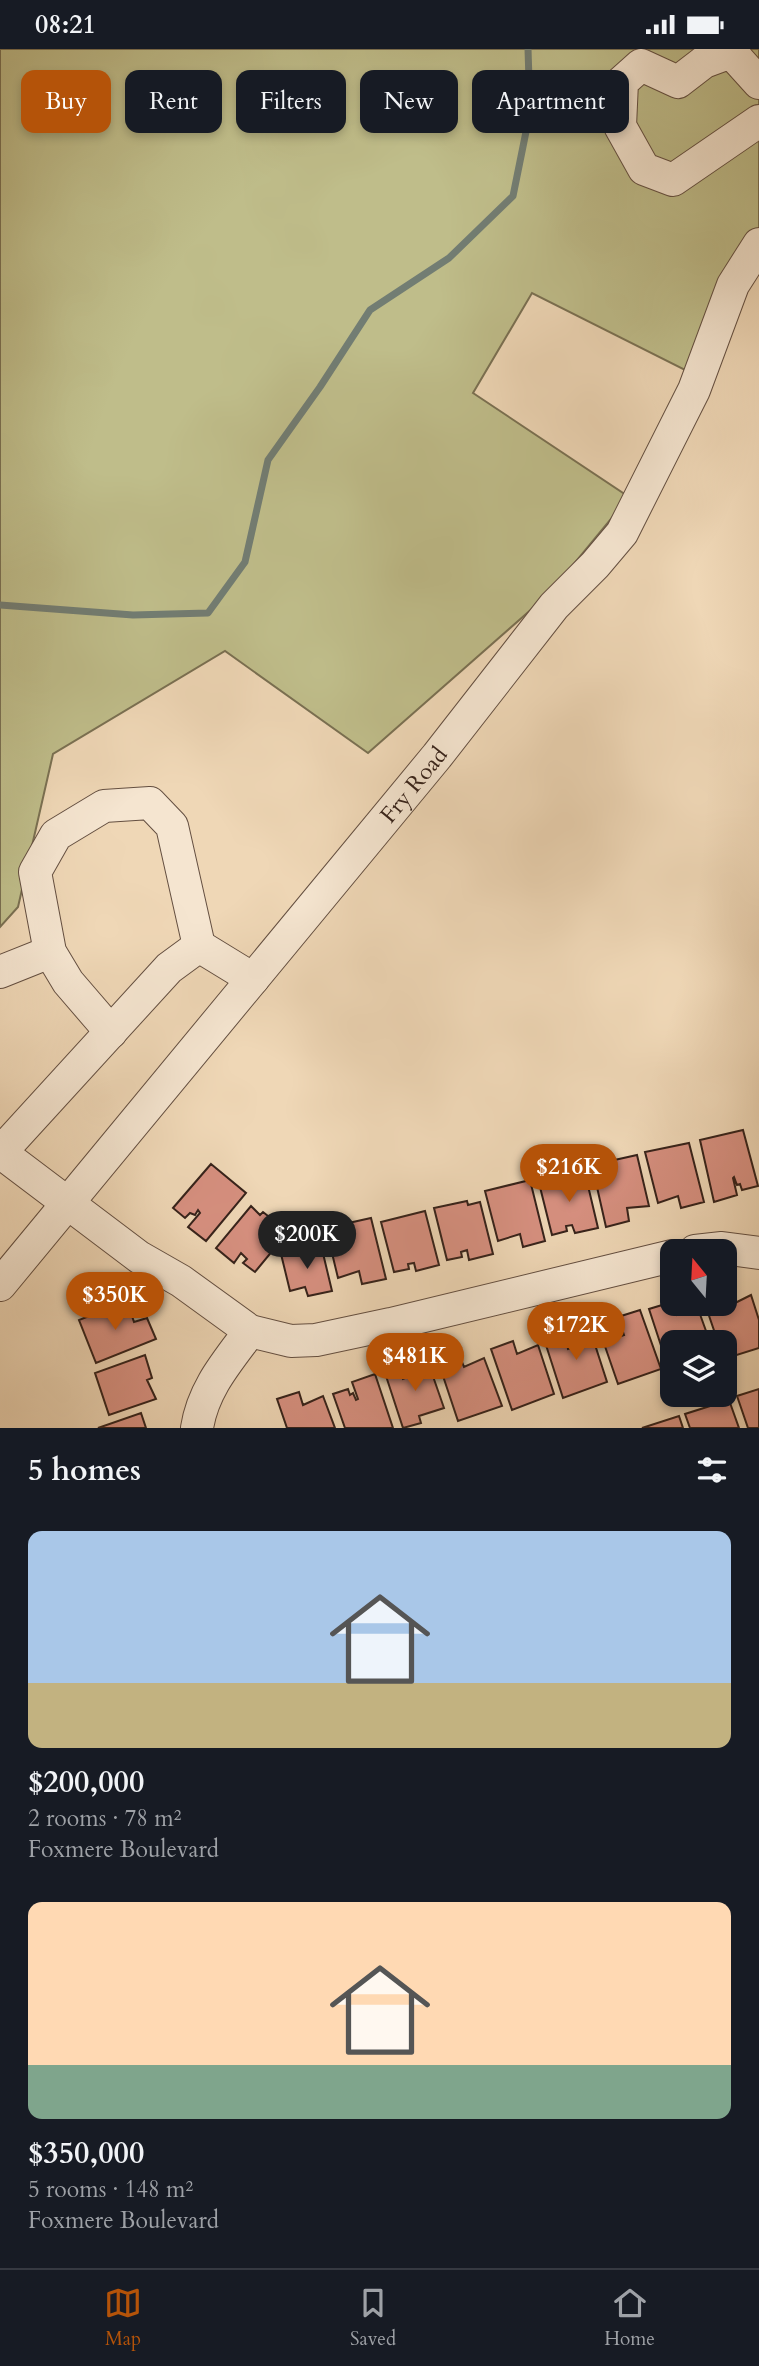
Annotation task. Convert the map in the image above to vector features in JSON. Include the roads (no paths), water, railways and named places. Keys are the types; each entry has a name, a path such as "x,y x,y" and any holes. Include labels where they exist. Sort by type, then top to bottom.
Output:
{"street":[{"path":"759,83 731,52 704,62 678,82 641,65 622,82 620,126 644,169 674,180 759,121"},
{"name":"Fry Road","path":"0,1285 437,756 554,606 622,533 694,390 733,285 759,244"},
{"path":"111,1032 68,982 50,952 35,872 56,835 104,806 150,803 172,826 199,946 253,979"},
{"path":"199,946 169,968 0,1153 69,1202 139,1257 181,1281 250,1331 291,1341 316,1340 660,1259"},
{"path":"0,972 50,952"},
{"path":"737,1250 759,1253"},
{"path":"198,1428 203,1400 211,1384 250,1331"}],"waterway":[{"path":"0,605 133,615 208,613 245,562 268,460 370,310 449,258 513,196 530,112 528,49"}]}
